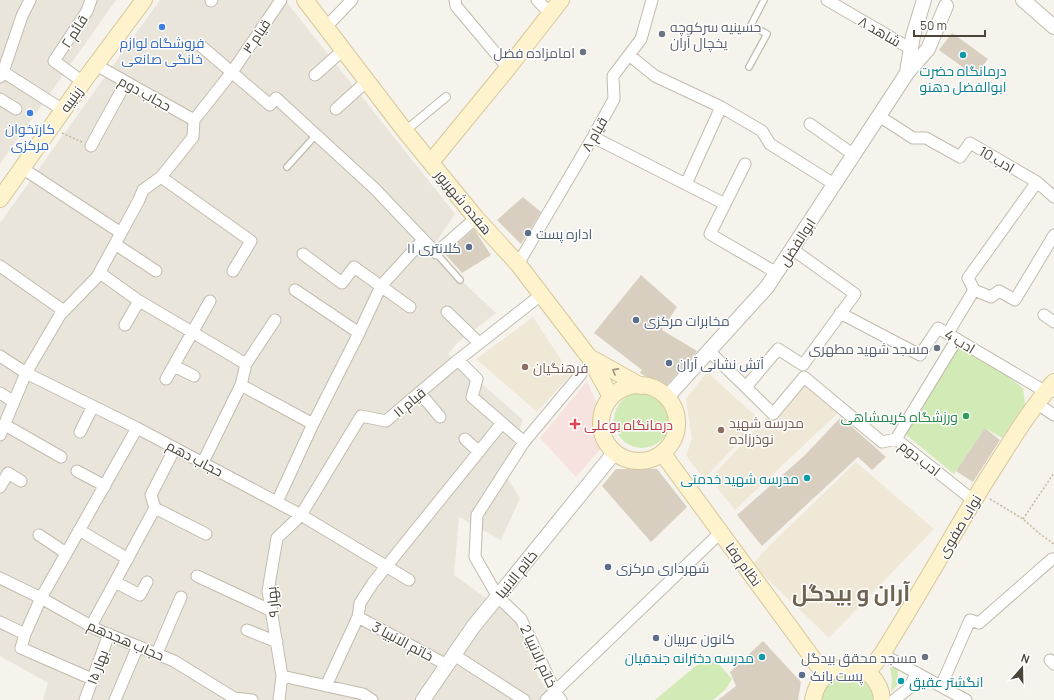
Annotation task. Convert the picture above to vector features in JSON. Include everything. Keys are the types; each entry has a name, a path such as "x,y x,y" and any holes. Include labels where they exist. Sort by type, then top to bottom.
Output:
{"main road":[{"name":"زینبیه","path":"0,199 83,82 144,0"},
{"name":"هفده شهریور","path":"305,0 342,51 405,131 476,218 518,264 588,357 641,386"},
{"path":"431,162 508,68 561,0"},
{"path":"588,357 611,397"},
{"path":"633,386 645,386 657,390 667,397 674,408 677,420 674,438 663,454 651,460 638,462 626,459 614,453 606,443 601,425 604,407 611,397 621,390 633,386"},
{"name":"نواب صفوی","path":"867,673 882,654 976,497 1047,392"},
{"name":"نظام وفا","path":"663,454 825,675"},
{"path":"812,700 816,686 825,675 835,669 846,667 857,668 867,673 874,679 878,686 882,700"}],"street":[{"path":"30,0 22,16 1,73 63,110"},
{"name":"قائم ۲","path":"83,82 54,61 87,10 91,0"},
{"name":"قیام ۳","path":"194,120 232,72 281,0"},
{"path":"326,27 352,0"},
{"path":"455,0 456,6 508,68"},
{"path":"537,0 550,14"},
{"name":"قیام ۸","path":"518,264 614,99 613,76 641,39 652,0"},
{"path":"907,73 913,36 924,0"},
{"path":"928,0 936,5 949,3"},
{"path":"1023,0 1054,27"},
{"name":"شاهد ۸","path":"830,1 911,49"},
{"name":"ابوالفضل","path":"667,397 767,287 907,73 928,49 949,3"},
{"path":"201,46 270,105 276,98 375,189 436,254 476,218"},
{"path":"315,75 342,51"},
{"path":"629,55 654,76 721,106 762,131 770,144 834,184"},
{"name":"حجاب دوم","path":"96,65 194,120"},
{"path":"336,109 367,81"},
{"path":"91,146 126,82"},
{"path":"405,131 446,97"},
{"path":"0,99 16,110"},
{"path":"686,184 721,106"},
{"name":"ادب 10","path":"879,116 913,138 926,138 960,157 970,143 1037,182 1054,197"},
{"path":"61,457 2,430 26,373 60,314 98,277 140,200 142,190 161,177 193,137 194,120"},
{"path":"810,124 854,155"},
{"path":"593,137 725,204"},
{"path":"745,164 710,234 777,273"},
{"path":"22,168 121,233"},
{"path":"161,177 251,241 233,270"},
{"path":"1037,182 968,278 974,290 991,297 999,291 1015,300 1054,235"},
{"path":"277,502 313,424 381,286 423,240"},
{"path":"115,244 156,271"},
{"path":"709,351 773,414 804,377 803,364 855,294 792,249"},
{"path":"303,254 342,283 354,267 410,307"},
{"path":"0,266 64,311"},
{"path":"100,273 136,299 246,364"},
{"path":"295,290 359,333"},
{"path":"896,439 952,336 974,290"},
{"name":"قیام ۱۱","path":"301,515 361,416 386,421 458,360 541,295"},
{"path":"125,325 139,301 136,299"},
{"path":"166,379 210,301"},
{"path":"447,312 479,343"},
{"name":"ادب 4","path":"840,314 920,355 938,328 1047,392 1054,415"},
{"path":"1044,315 1054,322"},
{"path":"203,462 241,385 246,364 276,320"},
{"path":"746,387 778,349 803,364"},
{"name":"حجاب دهم","path":"0,356 26,373 203,462 301,515 409,580"},
{"path":"458,360 477,379 472,397 524,442"},
{"path":"174,366 194,376"},
{"name":"خاتم الانبیا 2","path":"558,696 521,619 498,597 475,557 477,515 524,442 581,374"},
{"name":"ادب دوم","path":"804,377 882,442 896,439 976,497"},
{"path":"241,385 313,424"},
{"path":"0,393 14,402"},
{"path":"420,393 440,417"},
{"path":"80,432 93,406"},
{"path":"326,686 358,617 360,602 386,566 502,423"},
{"path":"92,679 21,648 25,634 41,598 137,428"},
{"path":"465,439 479,452"},
{"path":"91,626 155,508 151,495 175,448"},
{"name":"خاتم الانبیا","path":"423,700 473,627 614,453"},
{"path":"77,471 104,486"},
{"path":"0,486 8,473 21,481"},
{"path":"155,508 206,534"},
{"name":"بهار ۹","path":"279,700 282,676 268,591 277,538 301,515"},
{"path":"79,530 128,559"},
{"path":"546,700 558,696 720,532"},
{"path":"39,536 66,553"},
{"path":"941,686 970,620 979,623 1052,559 1054,559"},
{"path":"197,576 272,611"},
{"name":"حجاب هجدهم","path":"0,578 41,598 91,626 174,661 234,699 252,700"},
{"path":"115,582 140,595 147,582"},
{"path":"156,653 181,597"},
{"name":"خاتم الانبیا 3","path":"358,617 451,660 524,700"},
{"path":"0,622 25,634"},
{"path":"247,630 277,642"},
{"name":"بهار ۱۵","path":"85,700 109,634"},
{"path":"116,700 138,646"},
{"path":"882,654 966,700"},
{"path":"894,700 908,689 917,674"},
{"path":"282,676 363,694 372,700"}],"lane":[{"path":"749,67 767,34 751,25 764,0"},
{"path":"287,167 316,135"},
{"path":"436,254 460,280"}],"path":[{"path":"50,128 91,146"},
{"path":"1023,519 1054,472"},
{"path":"976,497 1023,519 1054,544"}],"shaded area":[{"path":"0,0 116,0 0,164"},
{"path":"160,0 285,0 455,214 430,251 496,313 457,343 448,354 523,420 504,473 520,498 501,540 459,517 454,575 515,619 540,680 554,700 43,700 48,683 0,656 0,223"},
{"name":"فرهنگیان","path":"533,317 571,375 537,412 476,359"},
{"name":"مدرسه شهید نوذرزاده","path":"707,372 760,420 704,479 686,456 692,439 686,399"},
{"name":"درمانگاه بوعلی","path":"587,381 599,408 599,431 602,447 576,477 540,438"},
{"path":"805,386 838,413 735,510 710,479 767,417 776,421"},
{"path":"856,462 934,529 829,638 753,565 762,553"}],"green space":[{"name":"ورزشگاه کریمشاهی","path":"957,346 1004,374 1023,388 1025,404 1002,438 985,428 954,474 904,433"},
{"path":"636,392 648,392 658,396 666,404 670,414 670,426 666,436 658,444 648,448 636,448 626,444 618,436 614,426 614,414 618,404 626,396"},
{"path":"704,659 718,663 732,679 726,689 713,700 655,700"},
{"path":"890,667 898,669 898,684 891,692 892,679"},
{"path":"853,674 870,683 877,700 822,700 824,690 833,678"}],"building":[{"name":"درمانگاه حضرت ابوالفضل دهنو","path":"952,33 988,59 975,76 939,50"},
{"path":"523,197 541,212 521,244 497,220"},
{"name":"کلانتری ۱۱","path":"474,229 491,255 462,273 445,254"},
{"name":"مخابرات مرکزی","path":"641,275 677,307 662,330 697,351 664,388 640,373 642,370 594,333"},
{"name":"مدرسه شهید خدمتی","path":"841,417 886,457 872,470 858,457 762,546 737,515 804,456"},
{"path":"985,428 1000,440 973,482 956,471"},
{"path":"616,469 657,469 687,507 651,542 602,486"},
{"name":"مدرسه دخترانه جندقیان","path":"763,641 801,682 798,700 718,700 736,686 730,672"}],"place":[{"name":"فروشگاه لوازم خانگی صانعی","path":"162,27"},
{"name":"حسینیه سرکوچه یخچال آران","path":"662,34"},
{"name":"امامزاده فضل","path":"583,52"},
{"name":"درمانگاه حضرت ابوالفضل دهنو","path":"963,55"},
{"name":"کارتخوان مرکزی","path":"30,113"},
{"name":"اداره پست","path":"528,233"},
{"name":"کلانتری ۱۱","path":"469,247"},
{"name":"مخابرات مرکزی","path":"636,320"},
{"name":"مسجد شهید مطهری","path":"937,348"},
{"name":"آتش نشانی آران","path":"669,363"},
{"name":"فرهنگیان","path":"525,367"},
{"name":"ورزشگاه کریمشاهی","path":"966,416"},
{"name":"درمانگاه بوعلی","path":"575,424"},
{"name":"مدرسه شهید نوذرزاده","path":"721,430"},
{"name":"مدرسه شهید خدمتی","path":"807,478"},
{"name":"شهرداری مرکزی","path":"608,567"},
{"name":"کانون عربیان","path":"656,638"},
{"name":"مدرسه دخترانه جندقیان","path":"762,657"},
{"name":"مسجد محقق بیدگل","path":"925,657"},
{"name":"پست بانک","path":"802,675"},
{"name":"انگشتر عقیق","path":"901,681"}],"district":[{"name":"آران و بیدگل","path":"851,593"}]}
